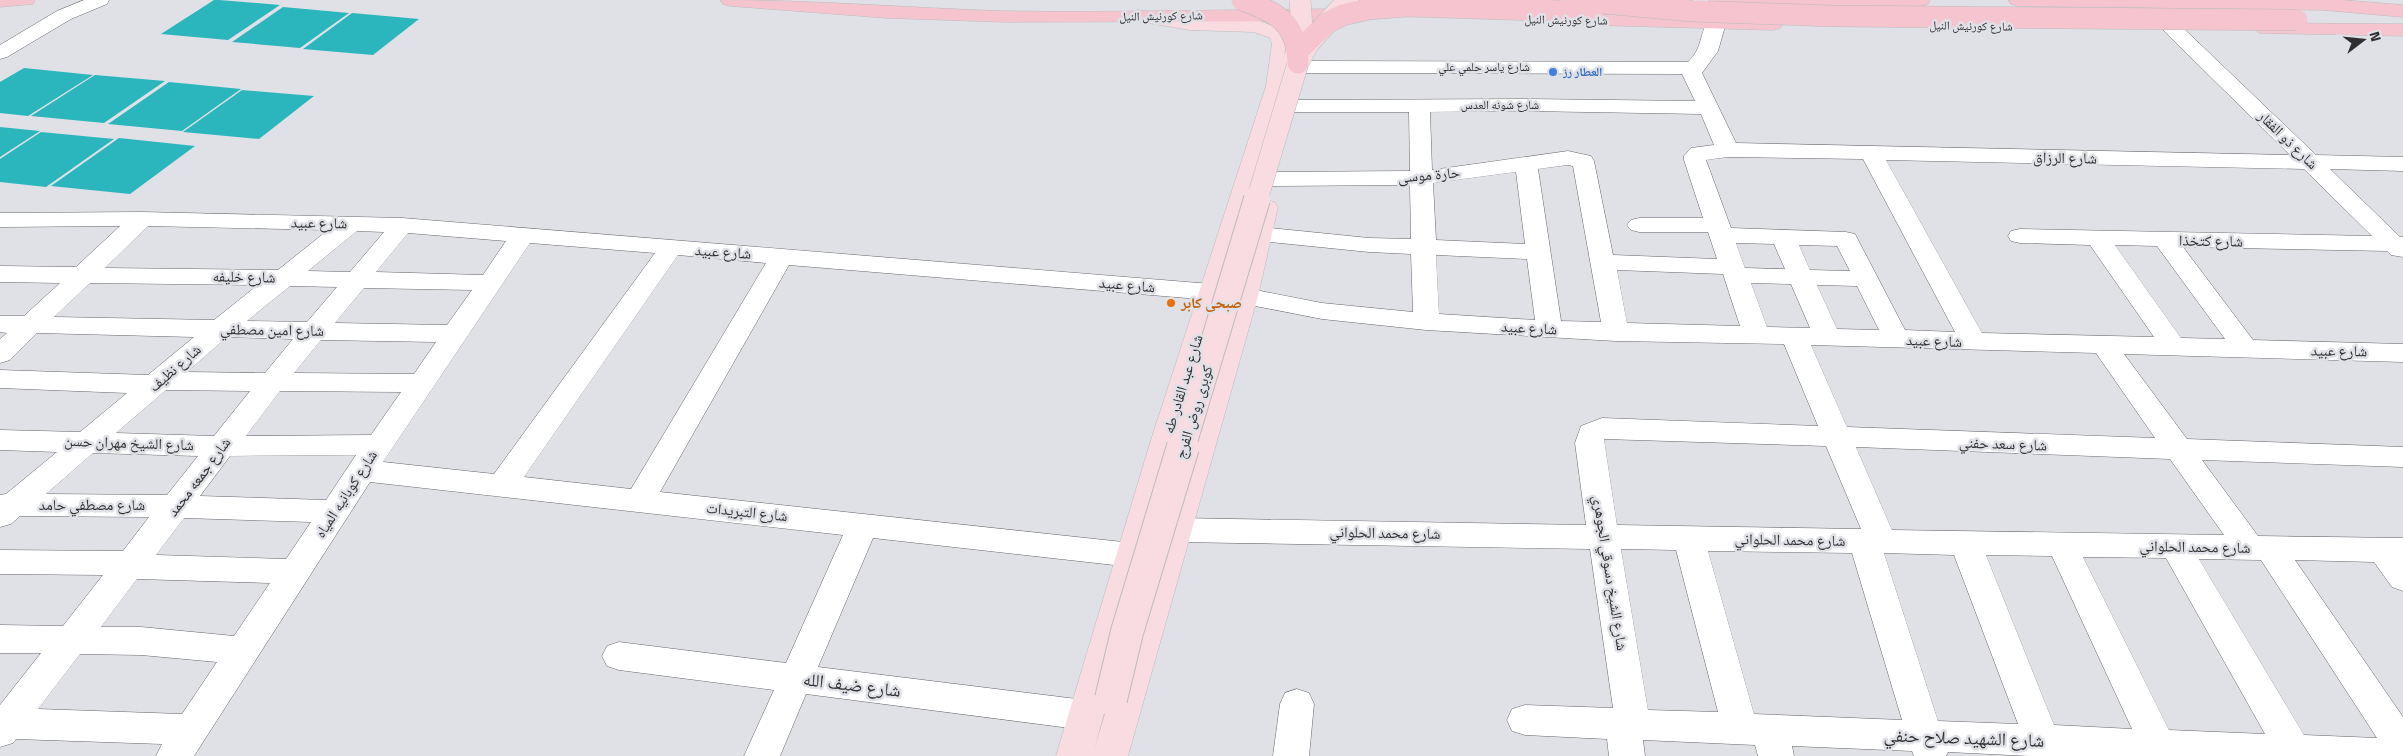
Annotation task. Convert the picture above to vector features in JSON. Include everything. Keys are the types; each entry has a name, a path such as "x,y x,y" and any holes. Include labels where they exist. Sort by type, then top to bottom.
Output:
{"highway":[{"path":"0,1 26,0"},
{"name":"شارع كورنيش النيل","path":"730,0 940,15 1138,16 1354,8 1716,23 2403,30"},
{"name":"شارع كورنيش النيل","path":"869,0 942,4 1043,4 1308,0"},
{"path":"1242,0 1272,13 1285,22 1298,44 1296,73"},
{"name":"شارع كورنيش النيل","path":"1471,0 1664,4 1921,0"},
{"path":"1571,0 1663,9 1831,16 2401,16"},
{"path":"1652,0 1778,8 2291,16"},
{"name":"شارع كورنيش النيل","path":"2018,0 2323,4 2401,16"},
{"path":"1296,73 1312,36 1335,18 1387,7 1774,16 1824,11 1872,1"}],"main road":[{"name":"كوبرى روض الفرج","path":"1106,756 1098,707 1127,632 1296,73 1302,14 1300,0"},
{"path":"1110,756 1245,296 1296,73 1329,31 1354,8"},
{"name":"شارع عبد القادر طه","path":"1074,756 1098,707 1132,555 1211,292 1276,86 1282,39 1273,31 1257,26 1190,24 1138,16"},
{"name":"كوبرى روض الفرج","path":"1228,237 1238,228 1245,217 1296,73"}],"street":[{"path":"0,45 48,17 57,10 64,0"},
{"path":"0,53 64,15 100,0"},
{"path":"1716,23 1708,51 1705,57 1693,68 1692,72 1728,150"},
{"name":"شارع ذو الفقار","path":"2172,28 2400,247"},
{"path":"1515,68 1527,105"},
{"name":"شارع ياسر حلمي علي","path":"1296,73 1515,68 1693,68"},
{"name":"شارع شونه العدس","path":"1296,73 1419,106 1527,105 1708,108"},
{"path":"1419,106 1426,322"},
{"name":"شارع الرزاق","path":"1720,230 1695,156 1706,151 2403,164"},
{"path":"1871,154 1974,342"},
{"name":"حارة موسى","path":"1273,179 1421,178 1573,158 1583,161 1602,262"},
{"path":"1526,164 1549,329"},
{"path":"0,354 142,219"},
{"name":"شارع عبيد","path":"0,220 142,219 352,223 402,226 1211,292 1322,310 1426,322 1549,329 2403,353"},
{"name":"شارع نظيف","path":"4,508 352,223"},
{"path":"1639,225 1720,230 1783,237 1842,238 1847,240 1897,340"},
{"name":"شارع جمعه محمد","path":"5,722 73,640 271,383 402,226"},
{"path":"1720,230 1757,336"},
{"path":"1260,234 1424,248 1538,252"},
{"name":"شارع كوبانيه المياه","path":"183,743 378,445 522,236"},
{"name":"شارع كتخذا","path":"2020,236 2400,247"},
{"path":"1783,237 1828,338"},
{"path":"2097,238 2174,347"},
{"path":"2165,240 2246,349"},
{"path":"502,485 671,248"},
{"path":"640,500 782,256"},
{"path":"1616,332 1602,262 1866,280"},
{"name":"شارع خليفه","path":"0,274 488,283"},
{"name":"شارع امين مصطفي","path":"0,324 454,334"},
{"path":"1794,337 1838,438 1873,542 1929,747"},
{"path":"2104,345 2179,449 2260,548 2403,747"},
{"path":"0,379 157,383 421,383"},
{"name":"شارع سعد حفني","path":"1602,428 2403,457"},
{"name":"شارع الشيخ دسوقي الجوهري","path":"1602,428 1591,433 1589,443 1604,536 1628,735"},
{"name":"شارع الشيخ مهران حسن","path":"0,440 221,446 378,445"},
{"name":"شارع التبريدات","path":"362,470 1132,555"},
{"name":"شارع مصطفي حامد","path":"4,508 177,506 334,512"},
{"path":"762,756 863,525"},
{"name":"شارع محمد الحلواني","path":"1177,530 2393,550"},
{"path":"1689,538 1762,738"},
{"path":"1964,543 2045,748"},
{"path":"2062,545 2161,751"},
{"path":"2175,546 2295,753"},
{"path":"2393,550 2403,578"},
{"path":"0,562 132,564 295,572"},
{"path":"0,639 141,641 244,650"},
{"name":"شارع ضيف الله","path":"619,656 796,678 1098,707"},
{"path":"1292,756 1297,704"},
{"name":"شارع الشهيد صلاح حنفي","path":"1525,720 1628,735 1762,738 1929,747 2403,754"},
{"path":"5,722 183,743"}],"water":[{"path":"214,0 280,5 228,40 161,34"},
{"path":"283,7 349,13 300,48 232,42"},
{"path":"352,13 419,19 373,55 303,49"},
{"path":"24,68 93,75 28,116 0,113 0,82"},
{"path":"95,75 165,81 104,123 31,116"},
{"path":"169,82 241,89 182,131 108,124"},
{"path":"242,90 314,96 259,139 183,132"},
{"path":"0,127 40,131 0,157"},
{"path":"41,132 114,139 46,187 0,182 0,159"},
{"path":"119,138 195,146 130,194 51,186"}],"place":[{"name":"العطار رز","path":"1553,72"},
{"name":"صبحى كابر","path":"1171,303"}]}
